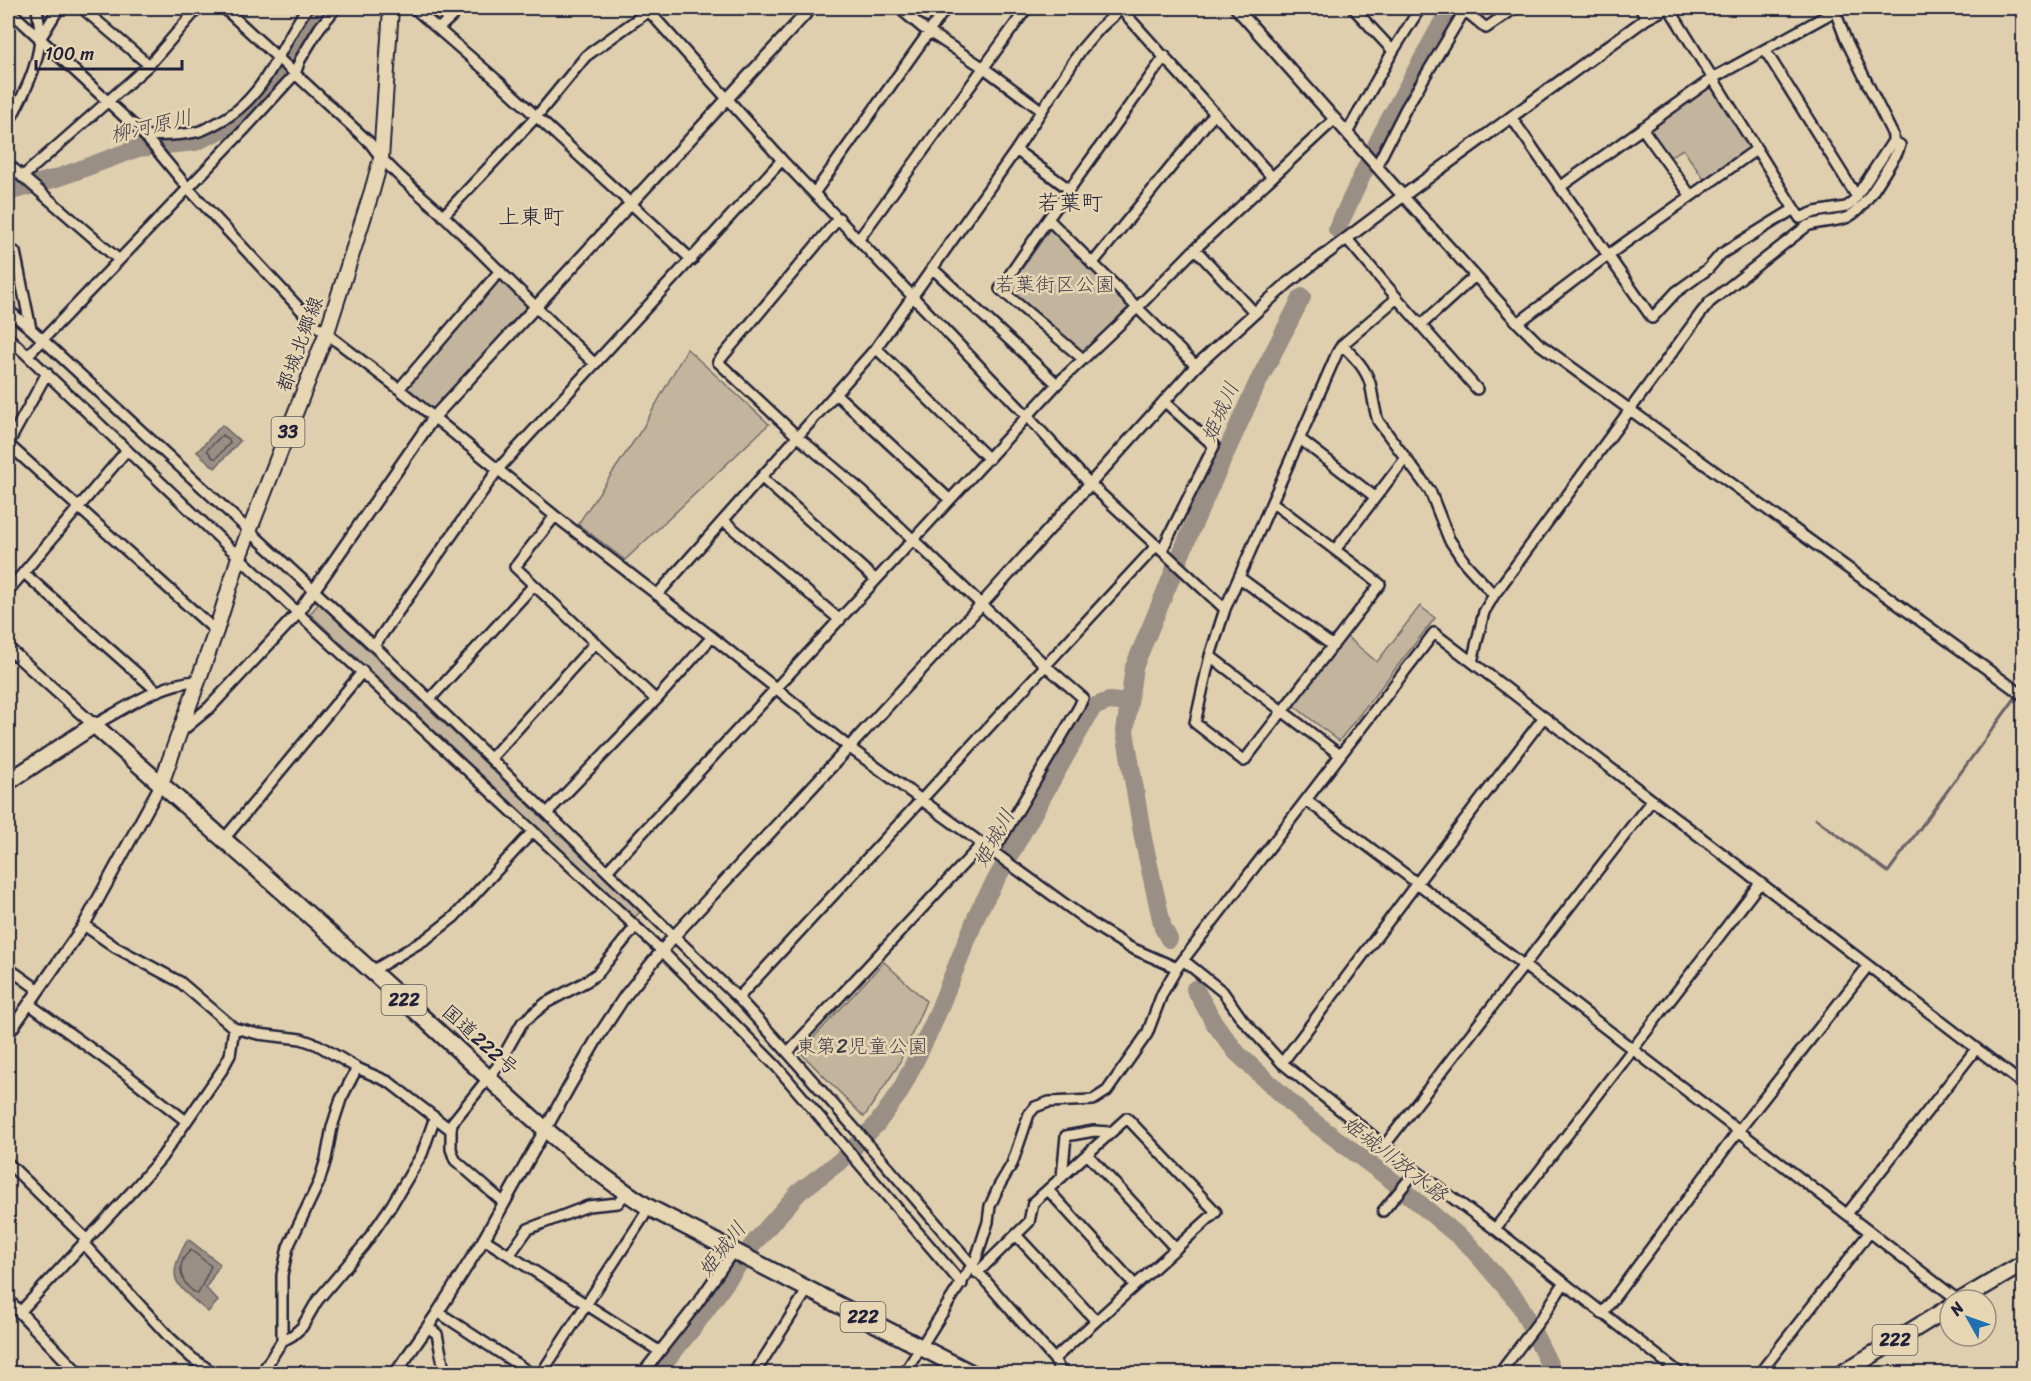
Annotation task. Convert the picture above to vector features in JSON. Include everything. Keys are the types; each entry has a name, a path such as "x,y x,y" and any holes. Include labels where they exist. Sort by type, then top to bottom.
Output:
{"highway":[{"path":"8,782 94,724"},
{"name":"国道222号","path":"94,724 546,1128 626,1193 648,1207 973,1374"},
{"path":"1981,1288 2024,1263"},
{"name":"222","path":"1840,1374 1938,1314"}],"main road":[{"name":"都城北郷線","path":"161,784 216,631 239,557 327,332 355,250 381,159 392,8"}],"street":[{"path":"37,8 40,39"},
{"path":"8,124 29,83 40,39 59,8"},
{"path":"82,8 149,65"},
{"path":"22,177 149,65 198,8"},
{"path":"224,8 370,143 381,159 595,364"},
{"path":"146,137 197,132 222,120 246,104 259,90 307,8"},
{"path":"28,355 244,130 292,72 320,27 336,8"},
{"path":"414,8 692,260"},
{"path":"438,29 461,8"},
{"path":"443,216 536,117 586,56 649,8 783,160 1090,485 1225,609"},
{"path":"180,732 210,707 298,613 434,417 811,8"},
{"path":"899,8 1041,110"},
{"path":"815,192 946,8"},
{"path":"860,239 1027,8"},
{"path":"657,595 876,348 1016,150 1081,50 1121,8 1272,177"},
{"path":"1236,8 1518,324 1538,343 2024,696"},
{"path":"1353,8 1393,51"},
{"path":"1348,134 1393,51 1420,8"},
{"path":"1374,162 1464,9 1486,28 1515,8"},
{"path":"1640,8 1647,18"},
{"path":"395,1374 484,1239 598,1037 625,996 674,936 981,605 1196,366 1289,282 1647,18 1668,8 1713,78 1800,218 1815,212 1846,207 1857,197 1893,141 1893,135 1846,40 1834,9 1713,78 1560,187"},
{"path":"8,9 146,137 188,188 314,324 499,468 555,516 712,637 850,748 1115,939 1129,947 1180,964 1223,992 1242,1019 1282,1063 1416,1172 1494,1229 1681,1374"},
{"path":"1765,50 1857,197"},
{"path":"1083,359 1000,289 1165,56"},
{"path":"1092,264 1215,113"},
{"path":"1511,117 1652,318 1676,292 1708,269 1721,254 1794,209"},
{"path":"607,871 1057,384 1195,249 1335,119"},
{"path":"1642,128 1690,196"},
{"path":"1472,662 1484,612 1494,595 1710,302 1807,226 1847,218 1860,210 1897,153 1900,145 1893,141"},
{"path":"1518,324 1608,255 1757,149"},
{"path":"1016,150 1069,189"},
{"path":"374,646 499,468 783,160"},
{"path":"8,164 119,260"},
{"path":"839,218 718,362 798,437 863,492 1046,666 1083,698 998,854"},
{"path":"1048,219 1196,366"},
{"path":"1347,239 1477,389"},
{"path":"1195,249 1255,313"},
{"path":"15,252 31,329"},
{"path":"932,268 1057,384"},
{"path":"399,389 499,272"},
{"path":"1421,325 1475,276"},
{"path":"1273,503 1380,584 1244,761 1195,723 1210,656 1225,609 1342,345 1397,298"},
{"path":"8,310 374,646 738,998 789,1052 974,1270 1054,1359 1062,1374"},
{"path":"8,337 298,613 662,951 776,1066 962,1284"},
{"path":"1342,345 1364,371 1370,383 1378,421 1430,491 1449,539 1494,595"},
{"path":"876,348 989,459"},
{"path":"47,373 8,444 216,631"},
{"path":"836,394 951,500"},
{"path":"738,998 1046,666 1160,548 1214,446 1164,401"},
{"path":"1300,439 1375,496"},
{"path":"8,591 127,450"},
{"path":"1335,549 1405,459"},
{"path":"762,478 876,580"},
{"path":"555,516 515,567 656,700"},
{"path":"724,521 840,620"},
{"path":"24,573 157,691"},
{"path":"1240,578 1333,646"},
{"path":"430,699 534,585"},
{"path":"974,1270 990,1206 1012,1164 1029,1114 1035,1107 1049,1102 1093,1100 1107,1091 1147,1034 1162,994 1180,964 1434,633 2024,1085"},
{"path":"547,813 656,700 712,637"},
{"path":"491,758 595,643"},
{"path":"8,648 94,724 157,691 181,681 197,681"},
{"path":"1210,656 1340,755"},
{"path":"224,839 363,671"},
{"path":"1282,1063 1544,717"},
{"path":"8,1034 84,925 161,784"},
{"path":"1306,800 1944,1288"},
{"path":"1384,1146 1652,800"},
{"path":"372,971 426,939 454,917 533,831"},
{"path":"789,1052 983,843"},
{"path":"1494,1229 1760,883"},
{"path":"84,925 115,946 180,982 234,1028 258,1034 301,1039 318,1045 357,1068 389,1082 451,1130"},
{"path":"504,1203 455,1160 451,1149 453,1122 497,1067 522,1023 546,1002 598,973 634,927"},
{"path":"1602,1314 1739,1130 1868,966"},
{"path":"8,968 39,990"},
{"path":"28,1004 126,1074 186,1122"},
{"path":"20,1312 84,1241 106,1222 161,1158 222,1070 230,1055 234,1028"},
{"path":"1846,1214 1976,1049"},
{"path":"282,1341 282,1275 288,1247 327,1159 332,1127 341,1099 357,1068"},
{"path":"261,1374 282,1341 303,1327 316,1301 364,1245 391,1206 422,1154 435,1117"},
{"path":"904,1374 962,1284 974,1270 1029,1222 1033,1203 1127,1118 1216,1212 1054,1359"},
{"path":"1062,1177 1066,1136 1094,1131 1110,1132"},
{"path":"1088,1154 1176,1249"},
{"path":"8,1163 84,1241 170,1338 192,1358 215,1374"},
{"path":"1383,1211 1416,1172"},
{"path":"1048,1190 1135,1285"},
{"path":"510,1254 528,1229 588,1206 618,1203 626,1193"},
{"path":"540,1374 648,1207"},
{"path":"1759,1374 1870,1232"},
{"path":"1016,1234 1096,1321"},
{"path":"484,1239 659,1351"},
{"path":"642,1374 698,1304 734,1250"},
{"path":"1499,1374 1543,1316 1564,1283"},
{"path":"754,1374 808,1289"},
{"path":"8,1300 76,1373"},
{"path":"438,1312 532,1374"},
{"path":"428,1327 436,1334 446,1374"}],"green space":[{"path":"1708,86 1713,88 1749,144 1748,150 1705,181 1683,149 1668,158 1650,132 1651,127"},
{"name":"若葉街区公園","path":"1050,229 1129,307 1082,353 1007,290"},
{"path":"498,280 501,280 526,304 526,307 434,408 430,408 405,389 405,385"},
{"path":"687,349 769,424 625,560 578,524 642,429"},
{"path":"319,603 640,912 634,918 310,614"},
{"path":"1420,606 1435,618 1339,741 1293,705 1346,636 1377,662"},
{"name":"東第2児童公園","path":"884,962 926,1001 898,1066 864,1117 800,1052"}],"water":[{"path":"222,425 240,441 215,468 197,452"},
{"path":"188,1239 220,1264 206,1288 218,1301 208,1312 181,1288 177,1281 176,1264"}],"waterway":[{"name":"柳河原川","path":"8,192 60,177 138,148 195,142 221,130 242,117 266,94 285,65 309,17 317,8"},
{"name":"姫城川","path":"1337,229 1382,133 1450,8"},
{"name":"姫城川","path":"1169,939 1163,928 1143,838 1125,731 1134,667 1194,523 1257,384 1302,297"},
{"path":"1816,819 1888,872 2024,686"},
{"name":"姫城川","path":"655,1374 696,1324 754,1243 799,1192 839,1162 876,1125 900,1092 933,1024 979,910 1093,707 1109,701 1129,703"},
{"name":"姫城川放水路","path":"1195,989 1215,1024 1237,1053 1303,1114 1390,1179 1469,1245 1519,1303 1554,1374"}],"district":[{"name":"若葉町","path":"1070,202"},
{"name":"上東町","path":"531,216"}]}
